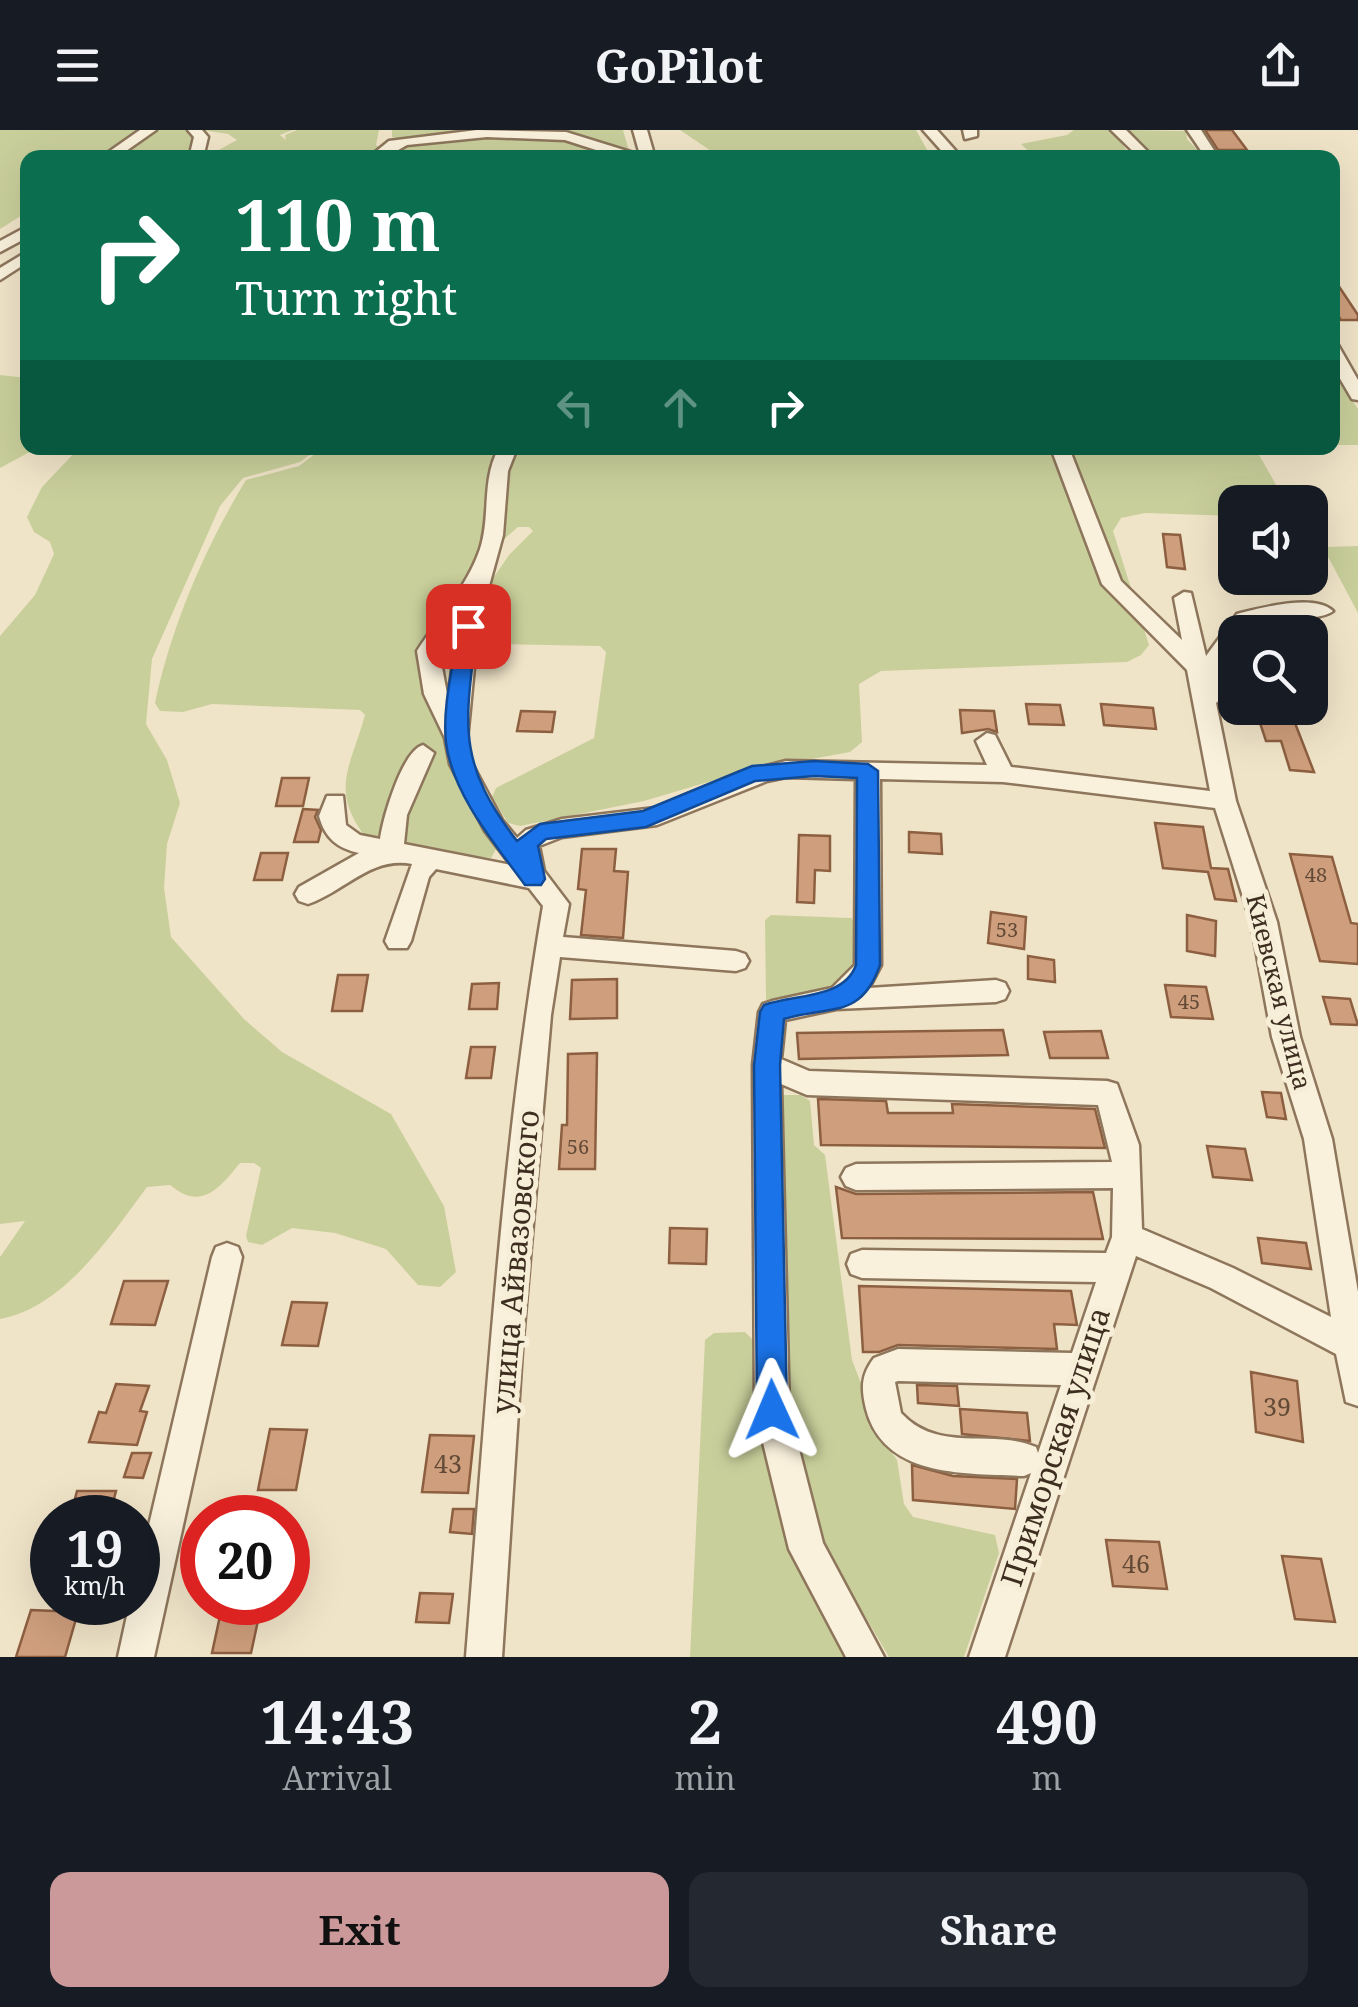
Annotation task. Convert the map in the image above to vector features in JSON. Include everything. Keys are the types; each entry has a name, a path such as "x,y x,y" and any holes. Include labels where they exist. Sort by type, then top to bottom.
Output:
{"street":[{"path":"118,150 149,130"},
{"path":"930,130 949,150"},
{"path":"1118,130 1139,150"},
{"path":"385,150 407,141 487,134 566,136 611,150"},
{"path":"1340,362 1358,394"},
{"path":"456,740 468,626 491,546 497,467 504,455"},
{"path":"1063,455 1112,584 1198,668"},
{"path":"482,568 428,651 434,694 456,740 461,764 492,826 533,879"},
{"name":"Киевская улица","path":"1184,598 1224,801 1264,922 1286,1037 1318,1139 1355,1348 1358,1390"},
{"path":"1209,737 1217,653 1226,637 1244,619 1323,610"},
{"path":"986,741 1002,774"},
{"path":"396,852 395,815 423,753"},
{"path":"533,879 526,843 540,832 646,819 752,774 800,768 1002,774 1224,801"},
{"path":"842,1000 862,982 868,965 868,771"},
{"path":"335,802 331,816 334,830 353,843 533,879"},
{"path":"308,894 357,863 396,852"},
{"path":"398,941 418,874 430,859"},
{"name":"улица Айвазовского","path":"484,1657 508,1332 548,946 556,904 554,897 533,879"},
{"path":"548,946 736,961"},
{"path":"866,1657 808,1548 772,1410 767,1065 772,1012 798,1004 996,991"},
{"name":"Приморская улица","path":"767,1065 807,1083 1107,1093 1118,1112 1128,1176 1122,1253 987,1657"},
{"path":"856,1177 1128,1176"},
{"path":"862,1264 1122,1253 1222,1278 1355,1348"},
{"path":"136,1657 227,1257"},
{"path":"1024,1460 925,1450 905,1441 890,1426 878,1378 884,1368 898,1365 1082,1369"}],"green space":[{"path":"0,130 143,130 110,150 20,150 20,216 0,229"},
{"path":"154,130 190,130 195,139 192,150 125,150"},
{"path":"202,130 293,130 280,135 286,140 285,135 297,130 379,130 376,145 380,148 219,150 237,140 228,134"},
{"path":"392,130 623,130 629,150 395,150 409,143 487,136 540,138 491,131 392,137"},
{"path":"680,130 916,130 927,150 710,150"},
{"path":"1074,130 1113,130 1126,150 1027,150 1021,144 1067,135"},
{"path":"1124,130 1186,131 1187,139 1197,150 1146,150"},
{"path":"0,375 20,377 20,455 24,455 0,468"},
{"path":"1340,382 1358,409 1358,445 1340,445"},
{"path":"72,455 310,455 300,462 243,478 220,506 152,659 146,724 167,760 180,803 167,844 164,888 171,937 244,1019 282,1052 391,1114 444,1206 456,1272 440,1287 418,1285 386,1249 335,1233 292,1228 262,1245 248,1242 246,1236 261,1168 254,1163 240,1163 209,1194 191,1196 170,1185 147,1187 102,1247 66,1285 24,1312 0,1319 0,1257 25,1221 0,1224 0,636 35,595 54,554 50,542 34,532 27,517 42,487"},
{"path":"314,455 501,455 483,546 456,598 432,630 456,778 496,849 491,858 435,852 364,835 348,804 346,790 365,715 360,710 212,704 183,712 160,711 155,703 191,588 246,480 299,466"},
{"path":"510,455 1259,455 1276,485 1218,485 1218,515 1145,513 1121,518 1113,531 1149,645 1141,655 1127,662 881,671 859,684 862,742 850,752 742,772 644,801 520,826 508,823 492,797 496,788 594,738 606,652 600,646 488,644 476,637 481,596 509,555 533,531 518,527 496,546 502,466"},
{"path":"1358,546 1358,613 1328,557 1328,547"},
{"path":"771,915 851,918 856,923 858,971 834,994 766,1000 765,920"},
{"path":"783,1095 801,1095 810,1101 814,1145 825,1155 852,1360 883,1441 897,1460 904,1504 913,1517 995,1535 999,1553 964,1657 889,1657 822,1543 783,1411 774,1101"},
{"path":"745,1332 753,1340 758,1406 851,1657 690,1657 705,1340 714,1333"}],"building":[{"path":"1205,130 1232,130 1247,150 1218,150"},
{"path":"1340,288 1358,315 1358,320 1341,320"},
{"path":"1163,534 1180,535 1185,569 1167,567"},
{"path":"1026,704 1060,705 1064,725 1029,724"},
{"path":"1101,704 1153,708 1156,729 1104,725"},
{"path":"960,710 994,711 997,732 988,729 962,733"},
{"path":"521,711 555,712 552,732 517,731"},
{"path":"1261,725 1296,725 1314,772 1290,770 1281,741 1266,741"},
{"path":"282,778 309,778 303,806 276,806"},
{"path":"303,809 318,810 318,842 294,842"},
{"path":"1155,823 1203,827 1211,868 1228,869 1236,901 1215,899 1208,872 1163,868"},
{"path":"909,832 941,834 942,854 909,852"},
{"path":"799,835 830,836 830,871 815,870 814,903 797,902"},
{"path":"582,849 616,849 614,871 628,872 623,938 581,935 586,890 578,889"},
{"path":"261,853 288,853 282,880 254,880"},
{"path":"1290,854 1332,857 1351,923 1358,924 1358,964 1320,961"},
{"path":"991,912 1026,917 1024,949 988,943"},
{"path":"1187,915 1216,921 1215,956 1187,951"},
{"path":"1028,956 1054,960 1055,982 1028,979"},
{"path":"338,975 368,975 362,1011 332,1011"},
{"path":"617,979 617,1018 570,1019 572,980"},
{"path":"499,983 497,1009 469,1009 472,984"},
{"path":"1165,985 1206,987 1213,1019 1171,1017"},
{"path":"1323,997 1350,999 1358,1025 1331,1024"},
{"path":"1003,1030 1008,1055 799,1059 797,1033"},
{"path":"1101,1031 1108,1058 1050,1058 1044,1032"},
{"path":"471,1047 495,1047 491,1078 466,1078"},
{"path":"597,1053 595,1169 559,1169 562,1125 567,1125 568,1054"},
{"path":"1262,1092 1281,1093 1286,1119 1267,1117"},
{"path":"818,1099 886,1101 888,1113 953,1113 952,1104 1095,1109 1105,1148 821,1145"},
{"path":"1207,1146 1245,1149 1252,1180 1213,1177"},
{"path":"836,1187 856,1194 1093,1192 1103,1239 842,1238"},
{"path":"670,1228 707,1229 706,1264 669,1263"},
{"path":"1258,1238 1306,1243 1311,1269 1262,1263"},
{"path":"124,1281 168,1281 155,1325 111,1324"},
{"path":"859,1286 1071,1291 1077,1325 1054,1324 1057,1349 898,1345 879,1352 863,1352"},
{"path":"292,1302 327,1303 318,1346 282,1345"},
{"path":"1251,1372 1297,1381 1303,1442 1256,1432"},
{"path":"116,1384 149,1386 140,1411 147,1412 137,1445 89,1442 99,1412 106,1413"},
{"path":"917,1385 957,1386 959,1406 918,1403"},
{"path":"960,1409 1027,1413 1030,1441 962,1434"},
{"path":"270,1429 307,1430 296,1490 258,1490"},
{"path":"430,1435 474,1436 468,1493 422,1492"},
{"path":"132,1453 151,1453 143,1478 124,1477"},
{"path":"912,1465 953,1476 1017,1479 1015,1509 913,1500"},
{"path":"77,1491 116,1491 115,1495 76,1495"},
{"path":"453,1509 474,1509 472,1534 450,1532"},
{"path":"1106,1540 1159,1542 1167,1589 1113,1586"},
{"path":"1282,1556 1321,1559 1335,1622 1295,1619"},
{"path":"420,1593 453,1594 449,1623 416,1622"},
{"path":"30,1613 30,1625 74,1625 65,1657 16,1657"},
{"path":"218,1625 257,1625 251,1653 212,1653"}],"route":[{"path":"468,626 456,740 461,764 492,826 533,879 526,843 540,832 646,819 752,774 814,768 868,771 868,965 862,982 842,1000 798,1004 772,1012 767,1065 772,1410"}]}
